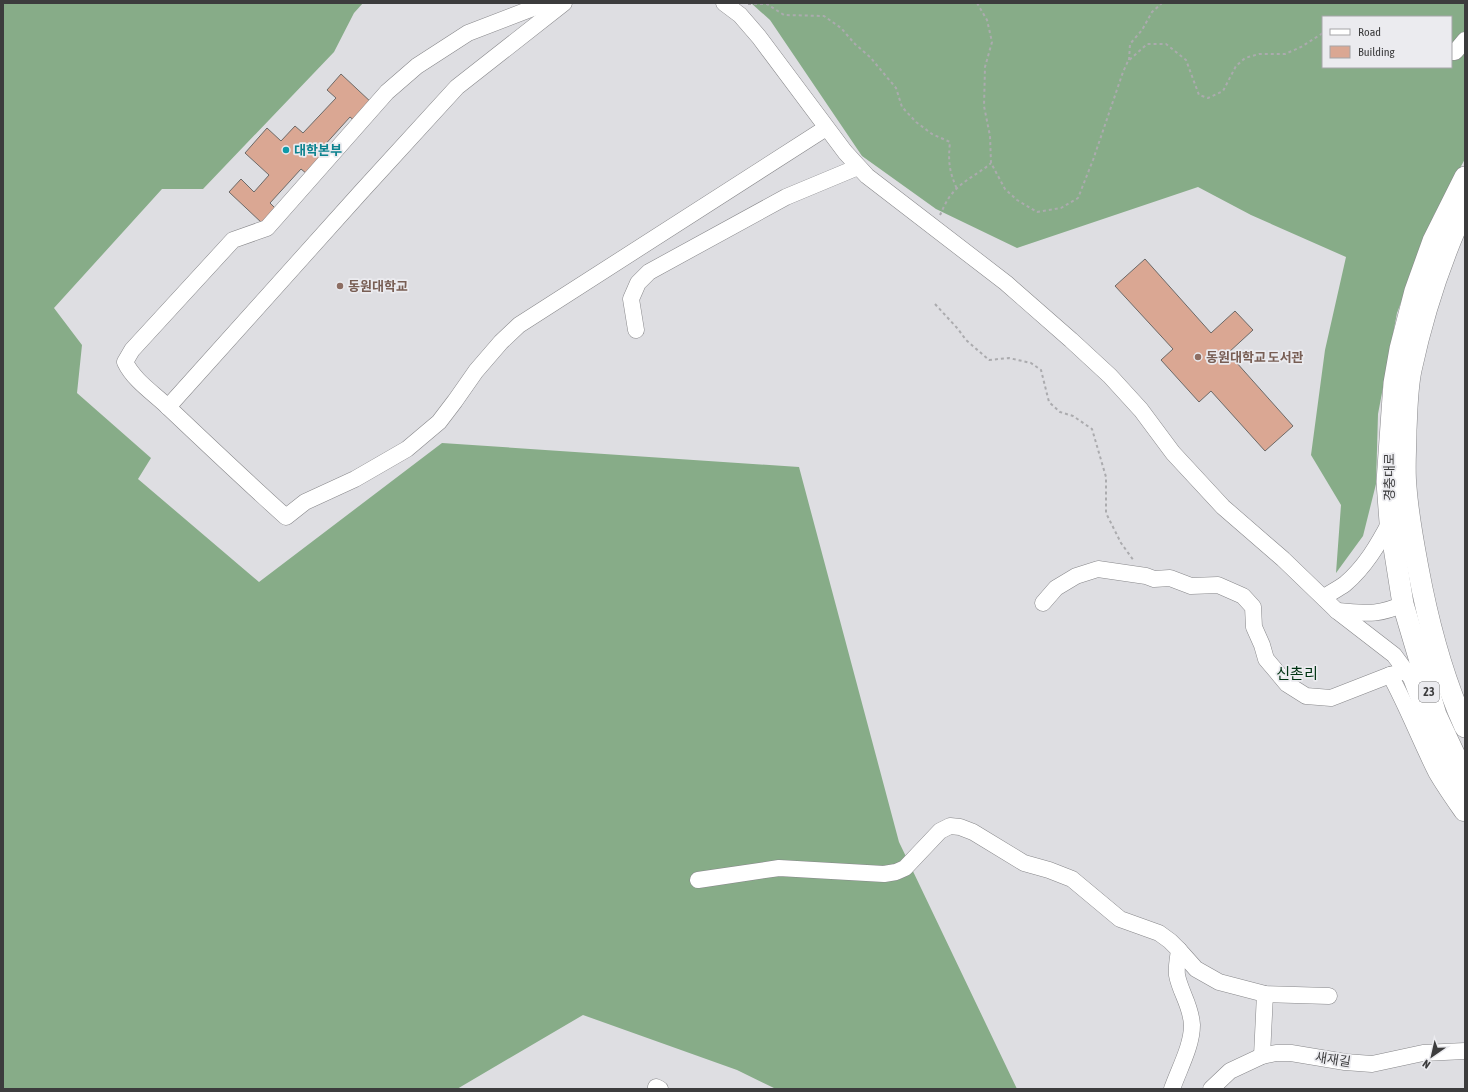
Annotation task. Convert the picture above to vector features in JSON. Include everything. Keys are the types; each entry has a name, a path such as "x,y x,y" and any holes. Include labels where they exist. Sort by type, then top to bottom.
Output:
{"main road":[{"name":"경충대로","path":"1465,177 1433,241 1415,290 1400,349 1394,383 1388,450 1387,482 1390,522 1403,604 1436,715 1465,777"},
{"name":"경충대로","path":"1465,207 1435,281 1411,371 1407,401 1405,457 1406,487 1411,532 1429,623 1465,727"},
{"path":"1403,604 1424,599"}],"street":[{"path":"546,3 468,33 417,66 388,92 267,228 233,240 132,350 125,362 130,372 286,518 305,502 355,478 407,450 439,422 476,371 500,342 519,325 826,128"},
{"path":"168,407 457,87 564,3"},
{"path":"724,3 740,15 759,37 826,128 867,176 1006,283 1110,376 1141,410 1174,453 1223,506 1324,597 1337,611 1394,655 1410,678 1433,736 1465,795"},
{"path":"1452,52 1455,52 1465,40"},
{"path":"636,330 631,299 638,283 649,272 786,198 858,167"},
{"path":"1324,597 1344,584 1365,564 1378,547 1390,522"},
{"path":"1043,603 1056,588 1076,576 1098,569 1146,576 1154,579 1170,578 1191,586 1218,585 1243,596 1253,607 1254,627 1266,659 1287,684 1306,696 1331,698 1390,675 1406,671"},
{"path":"1337,611 1376,613 1390,610 1403,604"},
{"path":"1390,675 1402,697 1437,773 1463,813"},
{"path":"698,880 779,868 884,874 896,872 905,868 940,831 950,826 960,827 973,832 1024,863 1050,870 1072,879 1120,919 1158,933 1170,941 1196,969 1219,982 1265,994 1329,996"},
{"path":"1172,1089 1191,1035 1190,1015 1187,1000 1177,975 1179,950"},
{"path":"1262,1056 1265,994"},
{"name":"새재길","path":"1211,1089 1230,1071 1262,1056 1276,1053 1291,1053 1346,1062 1372,1064 1423,1053 1465,1051"}],"path":[{"path":"724,3 767,4 784,15 824,16 841,28 896,88 902,107 916,122 932,134 950,142 948,162 951,177 957,189"},
{"path":"977,3 987,20 992,42 985,67 984,106 990,136 991,163 1006,189 1017,200 1037,212 1061,208 1078,198 1128,61 1130,44 1142,30 1152,12 1162,3"},
{"path":"1128,61 1147,44 1166,44 1186,60 1199,95 1208,98 1223,91 1236,66 1245,58 1259,54 1285,54 1322,34"},
{"path":"933,226 951,195 991,163"},
{"path":"935,304 966,340 989,360 1009,358 1031,363 1041,370 1050,402 1060,412 1073,416 1092,429 1106,477 1106,513 1121,543 1146,576"}],"green space":[{"path":"3,3 363,3 354,13 334,52 203,189 162,189 54,308 82,345 77,393 151,458 138,479 259,582 442,443 799,467 899,842 1017,1089 776,1089 737,1070 583,1015 457,1089 3,1089"},
{"path":"751,3 1465,3 1465,159 1434,215 1397,313 1378,414 1376,484 1363,536 1336,573 1341,505 1311,455 1325,350 1346,257 1251,215 1198,187 1017,248 936,209 862,156 770,20"}],"building":[{"name":"대학본부","path":"341,74 373,104 356,122 350,117 322,148 327,153 307,174 301,169 270,203 276,209 263,224 229,192 241,179 254,192 269,175 245,153 267,128 281,141 295,126 303,133 336,98 327,90"},
{"name":"동원대학교 도서관","path":"1145,259 1211,333 1235,311 1253,330 1228,353 1293,426 1265,451 1211,391 1199,402 1161,360 1173,349 1115,286"}],"place":[{"name":"대학본부","path":"286,150"},
{"name":"동원대학교","path":"340,286"},
{"name":"동원대학교 도서관","path":"1198,357"}],"district":[{"name":"신촌리","path":"1297,674"}]}
